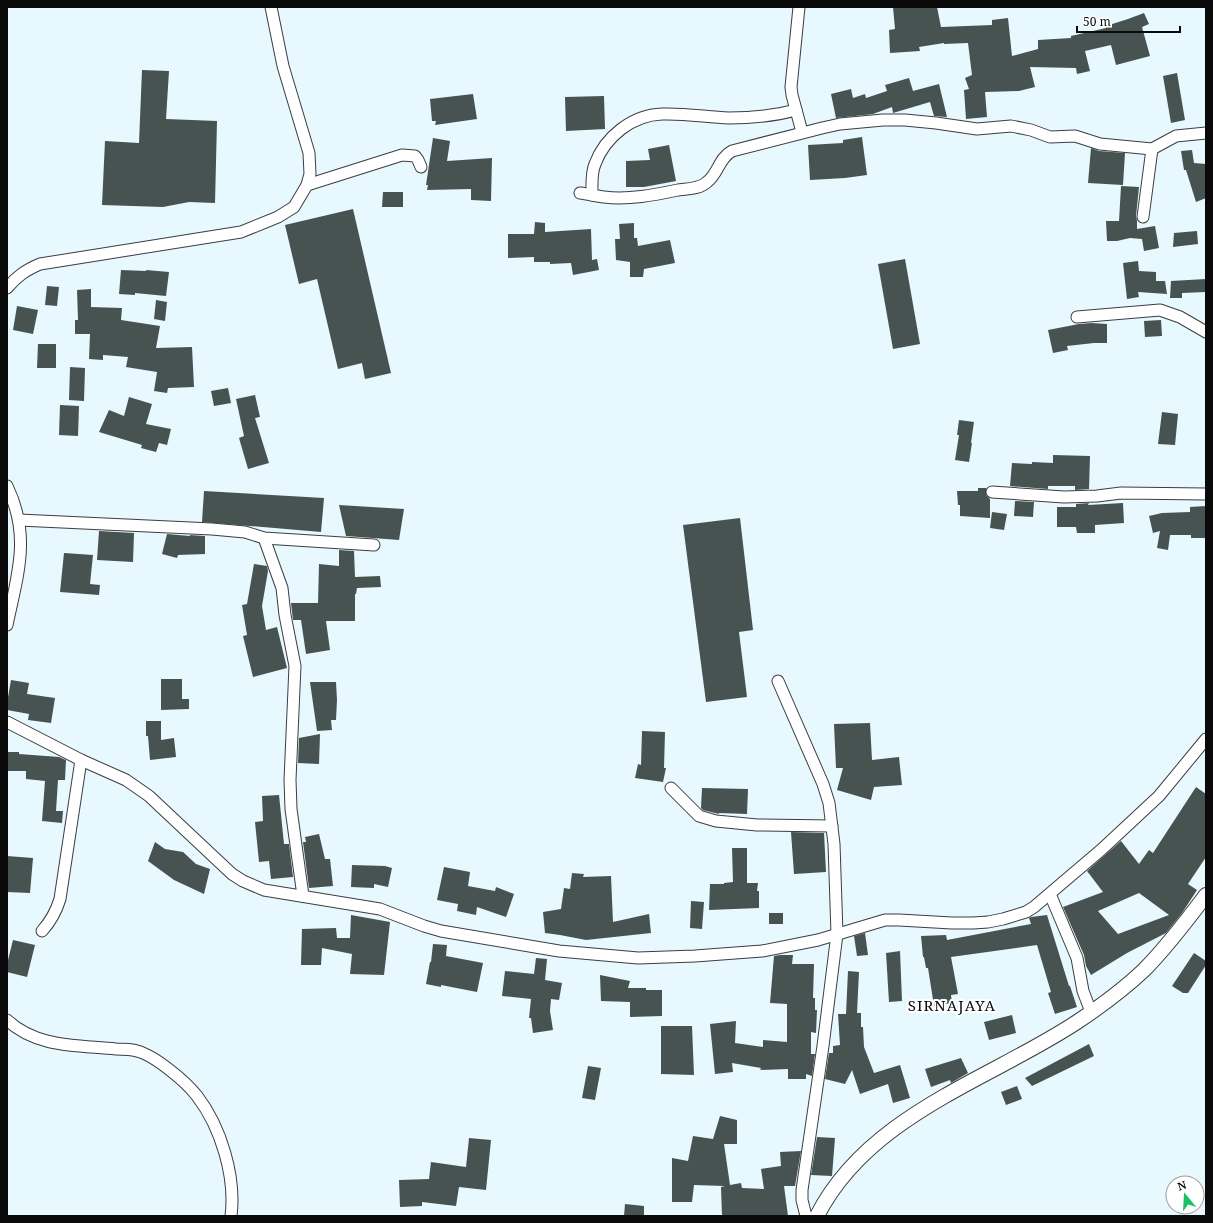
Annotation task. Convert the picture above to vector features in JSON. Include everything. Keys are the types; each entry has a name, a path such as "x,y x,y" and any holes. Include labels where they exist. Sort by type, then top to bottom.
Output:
{"street":[{"path":"7,288 15,278 40,264 241,232 278,217 294,206 307,185 310,170 309,153 282,66 271,7"},
{"path":"799,7 791,87 802,132"},
{"path":"592,195 594,165 602,150 613,135 629,123 644,116 681,113 702,116 754,117 776,115 796,110"},
{"path":"580,192 603,197 624,198 647,196 697,187 707,183 710,180 723,158 732,151 802,132 840,124 882,120 905,120 977,129 1011,126 1031,130 1050,137 1075,136 1100,144 1152,149 1176,136 1206,133"},
{"path":"1143,217 1152,149"},
{"path":"307,185 402,155 415,156 421,167"},
{"path":"1077,317 1160,310 1180,317 1206,332"},
{"path":"7,486 19,520 21,550 7,624"},
{"path":"992,492 1064,497 1097,496 1121,493 1206,494"},
{"path":"19,520 212,528 245,532 264,538 374,545"},
{"path":"264,538 282,588 285,615 295,666 290,802 303,896"},
{"path":"778,681 823,784 829,803 834,844 837,934 823,1046 802,1190 802,1200 806,1216"},
{"path":"7,722 81,760 126,780 143,792 219,863 243,881 264,890 380,909 441,931 552,950 638,958 762,950 801,944 885,920 952,923 988,922 1008,918 1026,912 1050,894 1146,809 1170,784 1206,739"},
{"path":"42,931 53,916 60,899 81,760"},
{"path":"671,788 698,816 716,821 758,825 832,826"},
{"path":"1050,894 1077,958 1084,991 1091,1012"},
{"path":"817,1216 835,1186 866,1152 889,1132 922,1110 1051,1038 1109,1000 1145,969 1206,896"},
{"path":"7,1020 31,1036 54,1044 137,1051 160,1062 178,1076 196,1095 207,1111 224,1151 232,1186 232,1216"}],"building":[{"path":"893,7 937,7 941,27 992,25 992,20 1008,18 1012,56 1038,49 1038,40 1071,38 1071,36 1106,28 1106,26 1144,13 1149,24 1142,27 1150,56 1116,65 1111,45 1085,51 1090,71 1077,74 1076,68 1030,67 1035,87 1019,91 985,92 987,117 966,119 964,90 969,89 965,78 972,75 968,43 944,43 919,47 920,51 890,53 889,30 895,29"},
{"path":"142,70 169,71 166,119 217,121 215,203 189,202 163,207 102,205 105,141 139,143"},
{"path":"1177,73 1185,120 1171,123 1163,76"},
{"path":"909,78 913,91 939,84 947,117 934,116 930,102 893,113 892,107 873,114 836,118 831,94 851,89 853,98 865,94 866,98 887,91 885,85"},
{"path":"473,94 477,119 435,125 436,121 432,121 430,99"},
{"path":"604,96 605,129 566,131 565,97"},
{"path":"862,137 867,175 810,180 808,145 843,143 843,140"},
{"path":"433,138 450,141 447,161 492,158 491,201 471,200 471,189 427,190 428,185 426,185"},
{"path":"669,145 676,181 644,187 626,187 626,161 650,160 648,149"},
{"path":"1091,148 1099,151 1125,153 1123,185 1088,183"},
{"path":"1192,150 1194,163 1206,164 1206,198 1196,202 1186,170 1184,170 1181,151"},
{"path":"1121,186 1139,187 1136,216 1137,229 1155,226 1159,248 1144,251 1142,239 1130,238 1117,241 1107,241 1106,221 1119,221"},
{"path":"383,192 403,192 403,207 382,207"},
{"path":"353,209 391,373 365,379 362,363 338,369 317,279 299,284 285,225"},
{"path":"535,222 545,223 545,232 591,229 592,260 597,259 599,270 573,275 571,263 550,264 550,262 534,262 534,257 508,258 508,234 534,234"},
{"path":"634,223 634,238 637,238 638,246 670,240 675,263 644,269 643,277 630,277 630,262 616,260 615,239 620,239 619,224"},
{"path":"1197,231 1198,244 1173,247 1174,233"},
{"path":"905,259 920,344 893,349 878,264"},
{"path":"1138,261 1139,271 1156,272 1156,281 1165,281 1167,294 1138,292 1139,297 1127,299 1123,263"},
{"path":"121,270 169,272 166,296 135,293 135,295 119,294"},
{"path":"1206,279 1206,292 1182,293 1182,298 1170,298 1171,281"},
{"path":"47,286 59,287 57,306 45,305"},
{"path":"91,289 91,307 122,308 121,320 160,326 156,348 192,347 194,387 168,388 167,393 154,391 157,372 126,367 128,357 103,355 103,360 89,359 90,334 75,334 75,320 78,320 77,290"},
{"path":"156,300 167,302 165,321 154,319"},
{"path":"17,306 38,310 33,334 13,330"},
{"path":"1161,320 1162,336 1145,337 1144,321"},
{"path":"1092,323 1107,324 1107,343 1067,346 1068,350 1053,353 1048,330"},
{"path":"38,344 56,344 56,368 37,368"},
{"path":"70,367 85,368 84,401 69,400"},
{"path":"228,388 231,403 214,406 211,391"},
{"path":"255,395 260,417 255,418 269,463 248,469 239,438 244,436 236,399"},
{"path":"129,397 152,404 146,424 171,429 167,445 159,443 156,452 141,448 142,445 99,432 109,410 124,416"},
{"path":"60,405 79,406 78,436 59,435"},
{"path":"1162,412 1178,414 1175,445 1158,444"},
{"path":"959,420 974,422 969,462 955,460 959,435 957,435"},
{"path":"1053,455 1090,456 1089,489 1075,490 1075,486 1048,486 1048,489 1010,486 1012,463 1053,463"},
{"path":"978,488 986,488 986,495 990,499 990,518 960,516 960,505 958,505 957,491 978,491"},
{"path":"204,491 324,498 321,532 202,522"},
{"path":"1015,501 1034,502 1033,517 1014,516"},
{"path":"1089,503 1088,505 1123,503 1124,523 1095,525 1095,533 1077,533 1076,527 1057,527 1057,507 1076,507 1076,504"},
{"path":"339,505 404,509 399,540 346,536"},
{"path":"1206,506 1206,538 1191,538 1191,535 1170,535 1168,550 1157,548 1160,531 1153,533 1149,516 1162,513 1190,512 1190,507"},
{"path":"992,512 1007,514 1004,530 990,528"},
{"path":"740,518 753,630 739,632 747,697 706,702 683,525"},
{"path":"99,531 134,533 133,562 97,560"},
{"path":"167,534 205,536 205,554 178,555 177,558 162,554"},
{"path":"339,550 354,551 355,577 380,576 381,587 357,588 355,594 355,621 326,621 330,650 306,654 301,620 293,620 291,603 318,603 319,564 339,566"},
{"path":"64,553 93,555 90,584 100,585 99,595 60,592"},
{"path":"254,564 267,566 268,571 262,606 266,630 277,627 287,668 253,677 243,636 247,635 242,605 247,604"},
{"path":"161,679 182,679 182,699 189,699 189,709 161,710"},
{"path":"11,680 29,683 27,694 55,698 51,723 28,720 29,714 7,710"},
{"path":"310,682 336,682 336,720 331,720 332,730 317,731"},
{"path":"146,721 161,721 161,740 174,738 176,757 150,760 148,736 146,736"},
{"path":"870,723 872,760 899,757 902,785 874,787 871,800 837,790 843,768 836,768 834,724"},
{"path":"642,731 665,732 664,768 666,768 663,782 635,778 638,764 641,765"},
{"path":"320,734 319,764 298,763 299,738"},
{"path":"7,752 59,757 66,760 65,780 58,780 56,811 63,811 62,823 42,821 45,781 26,779 26,771 7,771"},
{"path":"1196,787 1206,794 1206,857 1188,884 1197,890 1182,913 1166,933 1127,953 1091,975 1063,907 1103,892 1087,871 1121,841 1139,864 1149,850 1153,853","holes":["1139,893 1169,915 1118,934 1098,911"]},
{"path":"702,788 748,789 747,814 719,814 703,810 701,808"},
{"path":"279,795 284,844 289,844 293,877 271,879 269,861 259,862 255,822 263,821 262,796"},
{"path":"791,832 824,833 826,872 794,874"},
{"path":"319,834 325,859 330,859 333,886 309,888 303,842 306,842 305,837"},
{"path":"155,842 165,849 183,852 196,864 210,869 204,894 174,880 148,861"},
{"path":"732,848 747,848 747,883 758,883 757,891 759,891 759,908 709,910 710,884 724,884 733,882"},
{"path":"7,856 33,858 30,893 7,892"},
{"path":"352,865 385,866 392,868 388,887 374,884 374,888 351,887"},
{"path":"444,867 470,872 468,886 495,891 496,887 514,894 506,917 477,907 476,915 457,911 458,904 437,900"},
{"path":"572,873 584,874 583,877 611,876 613,922 649,914 651,933 586,940 545,933 543,912 561,909 564,888 570,889"},
{"path":"691,901 704,902 702,929 690,928"},
{"path":"769,913 783,913 783,924 769,924"},
{"path":"351,915 390,922 384,975 350,974 352,954 322,948 321,965 301,965 302,929 336,928 337,938 350,938"},
{"path":"1047,915 1077,1007 1055,1014 1048,993 1051,992 1037,945 951,957 958,994 951,995 952,1003 934,1006 928,968 926,968 923,957 921,936 946,935 947,940 1031,924 1029,918"},
{"path":"865,933 868,955 857,956 854,936"},
{"path":"13,940 35,945 27,977 7,972 7,964"},
{"path":"433,944 447,945 446,956 483,963 477,992 441,985 441,987 426,984"},
{"path":"900,951 902,1001 889,1002 886,953"},
{"path":"1194,953 1206,961 1206,965 1188,993 1183,993 1172,986"},
{"path":"793,955 792,964 814,964 813,998 815,998 815,1010 817,1010 816,1033 811,1032 811,1054 815,1054 812,1076 806,1074 806,1079 788,1079 788,1069 760,1070 761,1068 732,1063 733,1072 715,1074 710,1024 736,1021 735,1043 763,1047 763,1040 787,1042 787,1004 770,1003 774,956"},
{"path":"536,958 547,959 545,980 562,983 559,1000 551,999 550,1011 553,1030 533,1033 531,1018 529,1018 531,999 502,996 505,971 534,974"},
{"path":"848,971 859,972 857,1013 861,1013 861,1027 863,1027 864,1047 874,1073 900,1065 910,1098 893,1103 888,1084 860,1094 852,1070 845,1084 825,1079 829,1053 833,1053 833,1046 840,1045 838,1014 846,1014"},
{"path":"600,975 630,981 628,988 662,990 662,1016 630,1017 630,1002 601,1001"},
{"path":"1012,1015 1016,1033 989,1040 984,1022"},
{"path":"661,1026 692,1026 694,1075 661,1074"},
{"path":"1089,1044 1094,1056 1032,1086 1025,1078"},
{"path":"961,1058 968,1073 951,1083 950,1080 931,1087 925,1069"},
{"path":"588,1066 601,1068 595,1100 582,1098"},
{"path":"1017,1086 1022,1099 1006,1105 1001,1092"},
{"path":"720,1116 737,1120 737,1144 724,1144 730,1185 741,1183 742,1188 764,1189 761,1169 781,1166 780,1152 801,1151 795,1186 784,1186 788,1216 722,1216 721,1187 725,1186 694,1185 692,1202 672,1202 672,1158 688,1161 693,1136 713,1139"},
{"path":"817,1137 835,1138 832,1176 811,1175"},
{"path":"469,1138 491,1140 486,1190 459,1187 456,1206 422,1202 422,1206 400,1207 399,1180 429,1179 431,1162 466,1167"},
{"path":"625,1204 644,1206 644,1216 624,1216"}],"district":[{"name":"SIRNAJAYA","path":"952,1006"}]}
